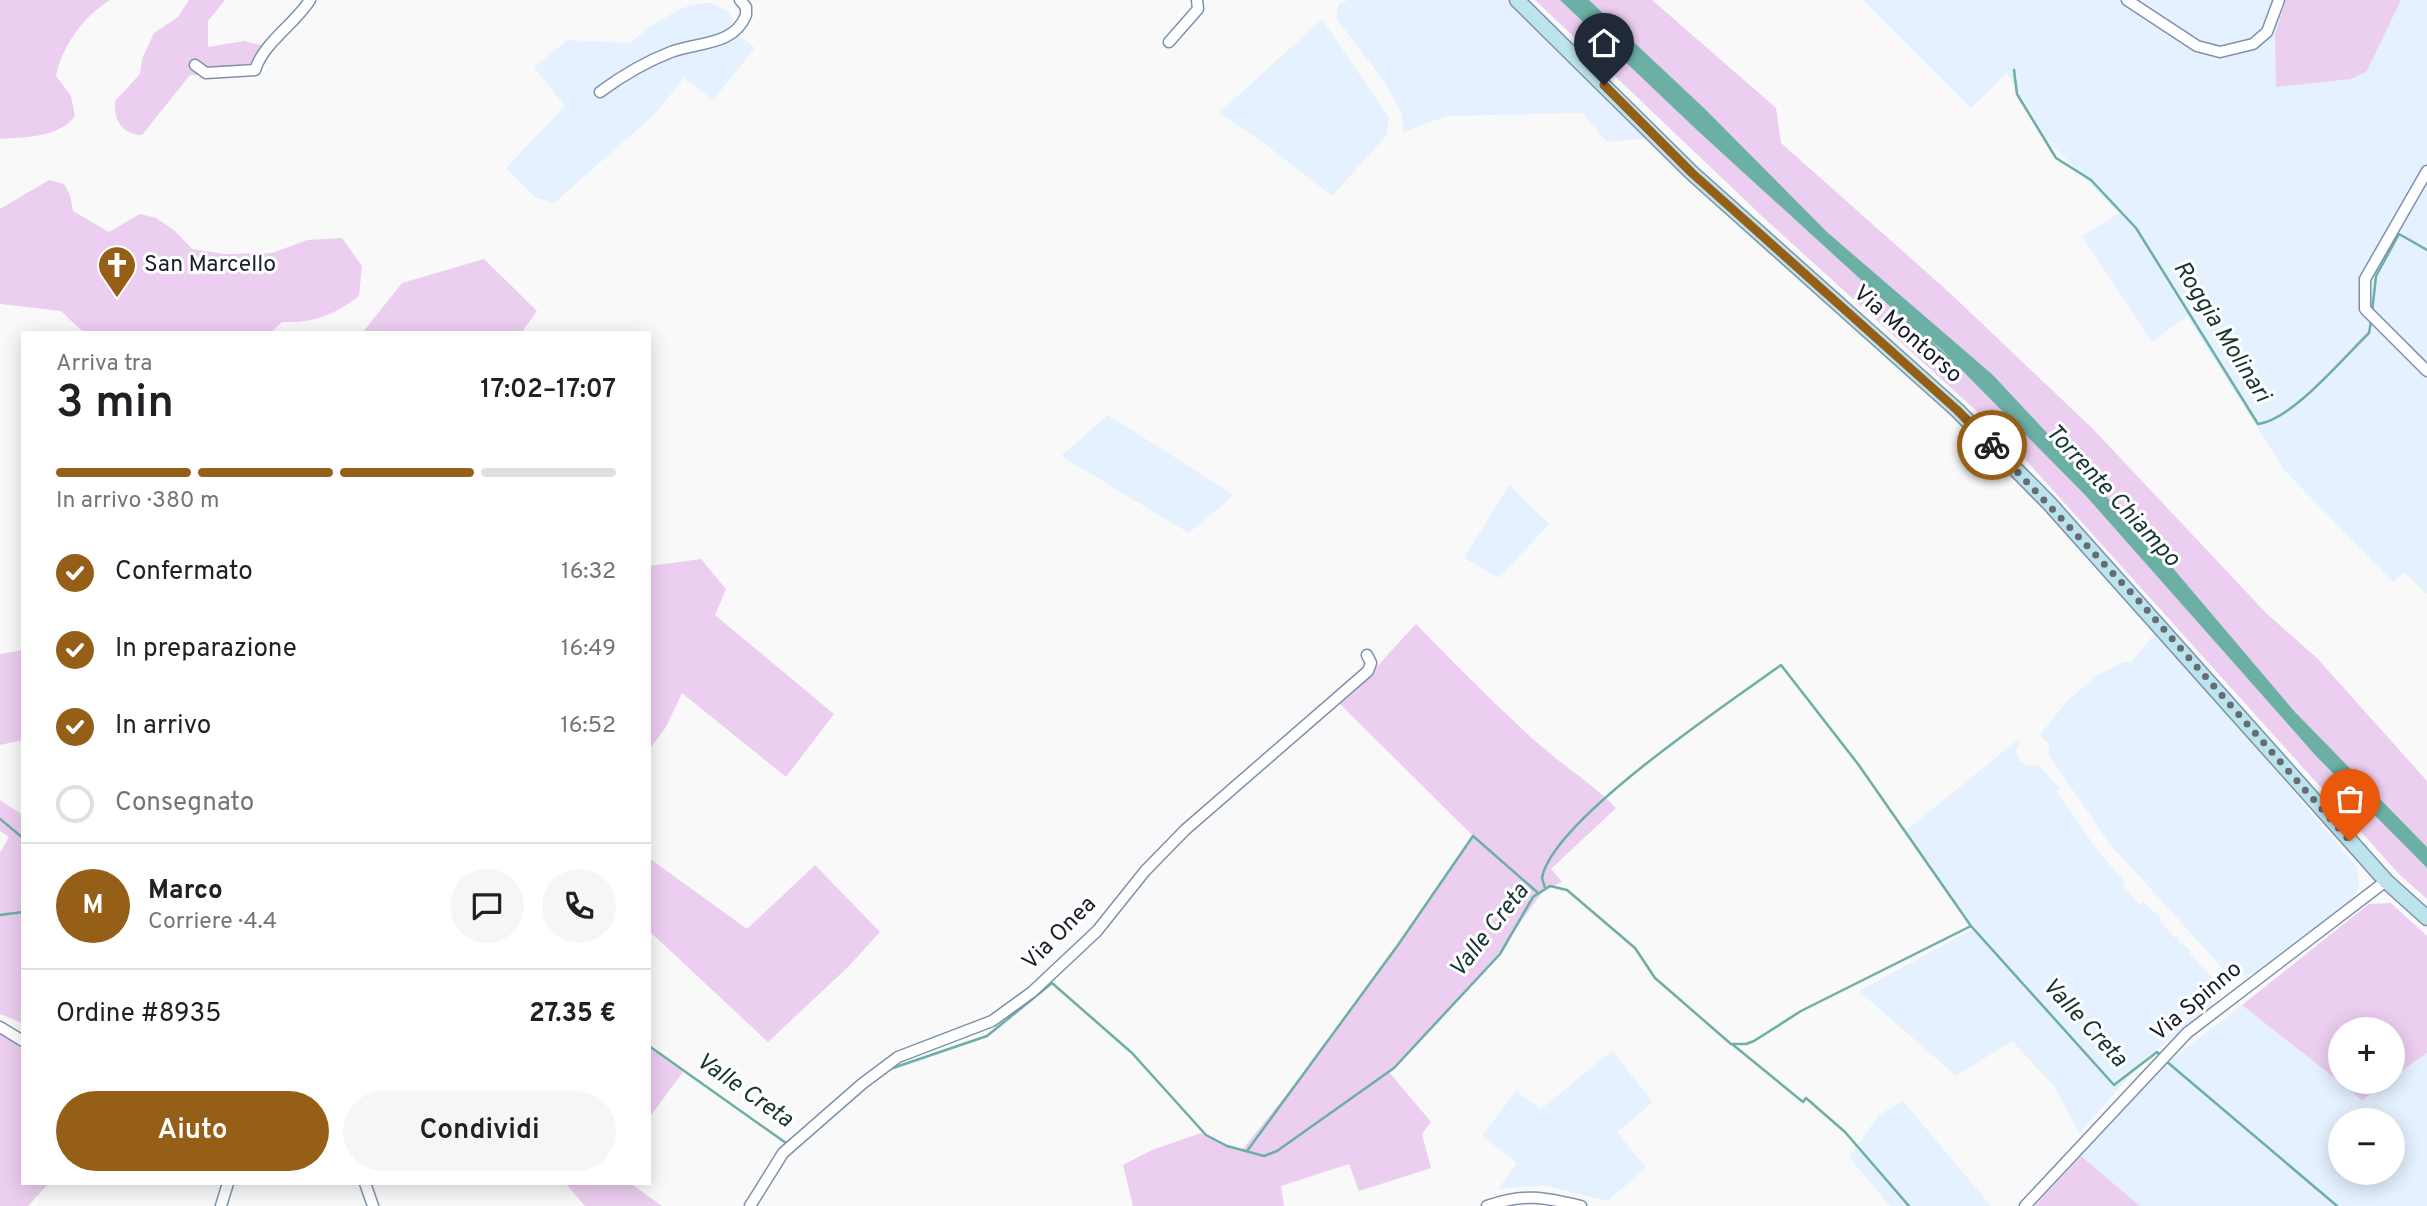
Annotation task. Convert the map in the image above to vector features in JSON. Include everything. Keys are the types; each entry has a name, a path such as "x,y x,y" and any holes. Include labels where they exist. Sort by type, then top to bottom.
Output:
{"main road":[{"name":"Via Montorso","path":"1517,0 1692,173 1957,410 2031,484 2139,601 2386,881 2427,918"}],"street":[{"path":"195,65 206,74 255,70 259,56 299,17 310,0"},
{"path":"600,92 628,71 674,51 713,43 733,32 746,16 746,7 740,0"},
{"path":"1169,42 1198,9 1197,0"},
{"path":"2127,0 2197,46 2220,52 2253,44 2267,32 2278,0"},
{"path":"2427,171 2365,279 2363,294 2365,309 2427,371"},
{"name":"Via Onea","path":"750,1206 783,1153 862,1084 898,1057 992,1021 1032,992 1097,931 1145,871 1185,830 1368,671 1371,663 1367,655"},
{"name":"Via Spinno","path":"2025,1206 2187,1033 2386,881"},
{"path":"0,1027 21,1040"},
{"path":"221,1206 227,1185"},
{"path":"366,1185 373,1206"},
{"path":"1488,1206 1510,1198 1538,1196 1581,1206"}],"shaded area":[{"path":"0,0 110,0 83,23 63,54 56,76 71,96 75,116 60,129 30,137 0,139"},
{"path":"189,0 225,0 208,21 208,47 244,41 264,46 269,56 249,75 190,75 142,135 129,132 120,125 115,101 140,74 142,59 154,33 178,17"},
{"path":"1348,0 1511,0 1652,138 1607,142 1582,113 1447,116 1403,132 1402,114 1385,83 1336,18 1339,4"},
{"path":"1535,0 1560,0 1699,132 1893,309 1941,349 2086,496 2316,756 2427,868 2427,899 2399,874 2004,436 1764,218"},
{"path":"1560,0 1589,0 1704,108 1827,232 1993,375 2172,567 2295,712 2427,847 2427,868 2316,756 2086,496 1941,349 1893,309 1699,132"},
{"path":"1589,0 1652,0 1776,108 1781,143 1952,295 2094,430 2267,614 2317,658 2427,781 2427,847 2295,712 2172,567 1993,375 1827,232 1704,108"},
{"path":"1863,0 2286,0 2275,34 2367,71 2401,0 2427,0 2427,594 2404,572 2393,582 2284,470 2187,316 2152,342 2082,236 2119,213 2042,135 2007,73 1971,108"},
{"path":"2286,0 2401,0 2367,71 2351,79 2276,87 2275,34"},
{"path":"711,3 727,11 733,19 729,27 755,48 713,100 684,78 655,114 554,203 535,197 506,168 565,106 534,67 568,40 630,43 649,27 682,8"},
{"path":"1322,19 1389,118 1387,135 1332,196 1257,138 1219,113"},
{"path":"49,180 64,184 70,195 73,211 109,232 140,214 156,218 174,230 192,249 224,254 272,253 307,240 342,238 362,266 359,296 332,313 304,321 282,322 272,331 82,331 61,311 0,304 0,209"},
{"path":"484,259 537,311 523,331 364,331 402,283"},
{"path":"1108,415 1234,495 1189,533 1061,456"},
{"path":"1509,485 1549,524 1499,578 1464,558"},
{"path":"701,559 726,589 715,615 834,714 786,777 682,693 666,727 651,747 651,566"},
{"path":"1416,624 1550,754 1616,808 1551,869 1562,882 1543,891 1485,972 1389,1072 1431,1122 1422,1134 1431,1168 1359,1191 1349,1164 1281,1186 1284,1206 1133,1206 1123,1165 1152,1150 1201,1133 1241,1151 1361,996 1473,836 1340,704"},
{"path":"2157,631 2357,867 2359,887 2349,903 2258,972 2240,977 2224,970 2109,843 2049,755 2049,744 2040,735 2067,701 2098,675 2124,662 2131,662"},
{"path":"21,650 21,740 0,745 0,654"},
{"path":"2020,738 2016,751 2019,761 2028,766 2039,765 2059,788 2057,792 2098,851 2125,882 2122,885 2140,904 2143,902 2161,918 2160,921 2175,938 2178,936 2179,942 2190,950 2189,953 2219,985 2210,1009 2147,1057 2079,1133 2054,1086 2012,1041 1956,1076 1859,991 1975,928 1904,832"},
{"path":"0,800 21,814 21,1022 0,1014 0,853 9,837 0,831"},
{"path":"651,859 747,929 815,865 880,932 847,968 768,1042 651,933"},
{"path":"2391,903 2427,936 2427,1053 2405,1069 2405,1017 2328,1017 2328,1073 2242,1005 2369,904"},
{"path":"2242,1005 2328,1073 2328,1094 2354,1094 2362,1100 2372,1094 2405,1094 2405,1069 2427,1053 2427,1206 2140,1206 2081,1156 2159,1069"},
{"path":"0,1030 21,1042 21,1185 47,1185 28,1206 0,1206"},
{"path":"651,1049 683,1072 651,1115"},
{"path":"1612,1051 1653,1102 1617,1132 1646,1168 1607,1201 1543,1185 1498,1189 1517,1163 1482,1136 1516,1091 1541,1109"},
{"path":"2354,1094 2371,1094 2362,1100"},
{"path":"1903,1101 1991,1206 1890,1206 1849,1157 1879,1115"},
{"path":"2081,1156 2140,1206 2035,1206"},
{"path":"567,1185 633,1185 662,1206 585,1206"}],"waterway":[{"name":"Roggia Molinari","path":"2014,70 2017,94 2056,158 2091,180 2136,228 2258,424 2286,412 2301,400 2369,333 2371,322"},
{"name":"Roggia Molinari","path":"2372,312 2376,276 2399,234 2427,250"},
{"name":"Torrente Chiampo","path":"1908,322 1958,367"},
{"path":"1545,888 1542,878 1553,854 1576,825 1646,764 1781,665 1858,764 1971,926 2114,1085 2157,1052 2161,1056"},
{"path":"0,819 21,836"},
{"path":"1247,1151 1398,945 1473,836 1537,892"},
{"name":"Valle Creta","path":"890,1069 987,1036 1052,983 1132,1053 1206,1135 1227,1146 1264,1156 1277,1151 1394,1068 1500,954 1533,897 1550,886 1567,890 1635,948 1655,978 1731,1044 1754,1041 1801,1011 1971,926"},
{"name":"Valle Creta","path":"0,915 21,912"},
{"path":"1732,1044 1803,1102 1806,1098 1845,1132 1909,1206"},
{"name":"Valle Creta","path":"651,1047 786,1143"},
{"name":"Valle Creta","path":"2166,1061 2337,1206"}],"way so far":[{"path":"1992,445 2139,601 2350,841"}],"place":[{"name":"San Marcello","path":"117,299"}],"route":[{"path":"1604,85 1692,173 1833,302 1957,410 1992,445"}]}
